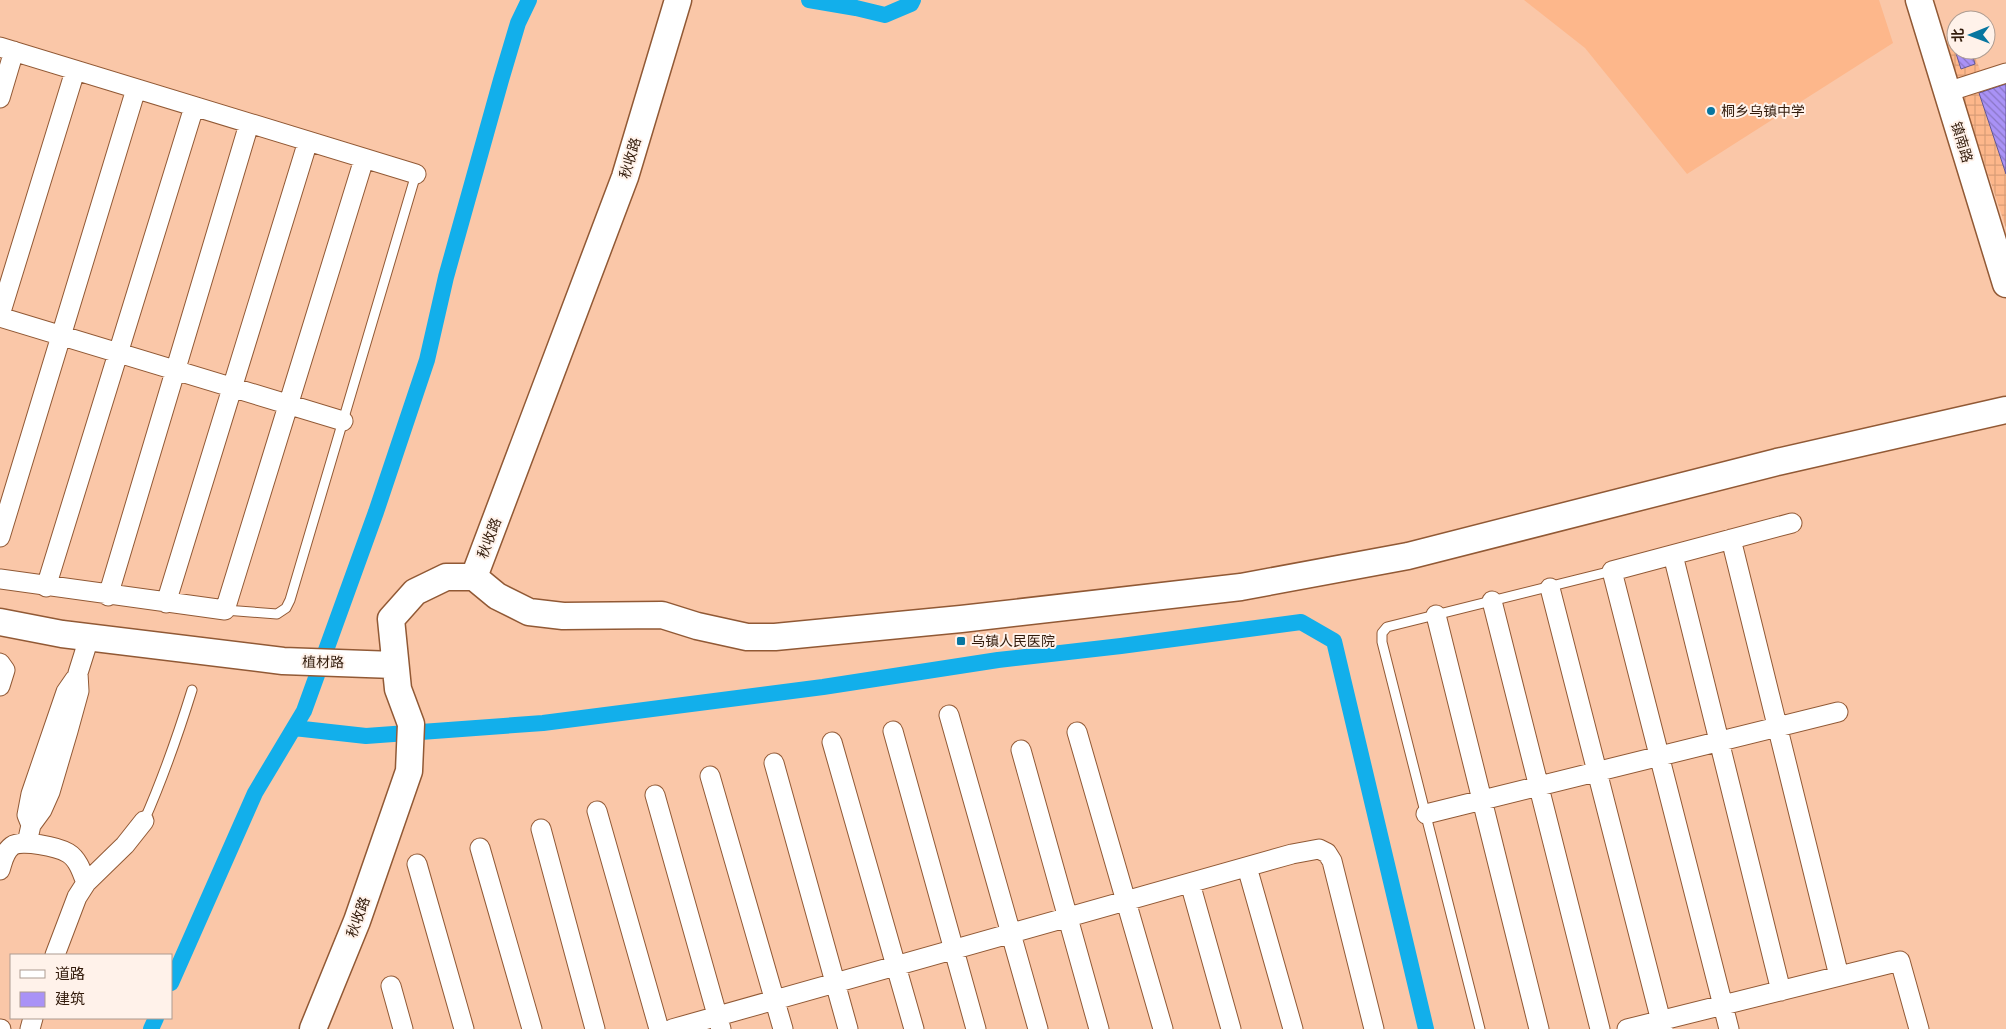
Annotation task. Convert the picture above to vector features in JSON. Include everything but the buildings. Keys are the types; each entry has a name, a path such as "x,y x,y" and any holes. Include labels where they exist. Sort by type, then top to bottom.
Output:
{"street":[{"name":"秋收路","path":"313,1029 357,921 409,771 411,724 398,689 394,665 391,619 415,592 446,577 474,577 625,177 678,0"},
{"name":"镇南路","path":"1919,0 2006,284"},
{"path":"0,98 7,49 416,174"},
{"path":"75,71 0,316 343,421"},
{"path":"1947,92 2006,73"},
{"path":"0,537 136,89"},
{"path":"46,587 194,107"},
{"path":"108,596 249,124"},
{"path":"166,603 308,141"},
{"path":"0,579 108,596 224,610 364,159"},
{"path":"474,577 497,596 529,612 563,616 662,614 697,626 747,637 775,637 971,618 1241,587 1408,556 1777,462 2006,410"},
{"path":"1729,1029 1612,572 1792,523"},
{"path":"1731,539 1839,976"},
{"path":"1674,555 1781,991"},
{"path":"1550,588 1662,1025"},
{"path":"1492,601 1600,1029"},
{"path":"1436,615 1539,1029"},
{"name":"植材路","path":"0,622 89,638 283,661 362,662 394,665"},
{"path":"0,870 5,853 18,838 27,815 31,794 66,692 78,674 89,638"},
{"path":"0,663 5,670 0,686"},
{"path":"1426,814 1838,712"},
{"path":"949,715 1038,1029"},
{"path":"893,731 976,1029"},
{"path":"1077,732 1163,1029"},
{"path":"832,742 914,1029"},
{"path":"1021,750 1099,1029"},
{"path":"774,763 848,1029"},
{"path":"710,776 783,1029"},
{"path":"655,795 719,1023"},
{"path":"598,811 659,1029"},
{"path":"55,954 77,897 86,883 125,845 144,820"},
{"path":"541,830 595,1029"},
{"path":"18,838 69,853 80,866 86,883"},
{"path":"480,848 532,1029"},
{"path":"672,1029 719,1023 774,1000 1307,850 1319,849 1327,853 1332,861 1374,1029"},
{"path":"417,864 464,1029"},
{"path":"1247,867 1293,1029"},
{"path":"1190,883 1231,1029"},
{"path":"1627,1029 1662,1025 1723,1005 1900,961 1918,1029"},
{"path":"391,986 404,1029"}],"lane":[{"path":"224,610 277,614 286,608 290,600 416,174"},
{"path":"1480,1029 1382,642 1382,633 1387,627 1612,572"},
{"path":"144,820 174,748 192,690"}],"shaded area":[{"name":"桐乡乌镇中学","path":"1524,0 1879,0 1893,43 1687,174 1585,48"},
{"path":"1950,60 1976,60 1980,70 2006,63 2006,228"}],"waterway":[{"path":"172,981 255,793 304,711 376,512 427,360 446,277 501,80 518,23 529,0"},
{"path":"809,0 885,15 911,4 913,0"},
{"path":"294,728 366,736 543,723 823,687 998,660 1301,622 1334,641 1426,1029"},
{"path":"151,1029 156,1019"}],"place":[{"name":"桐乡乌镇中学","path":"1711,111"},
{"name":"乌镇人民医院","path":"961,641"}]}
